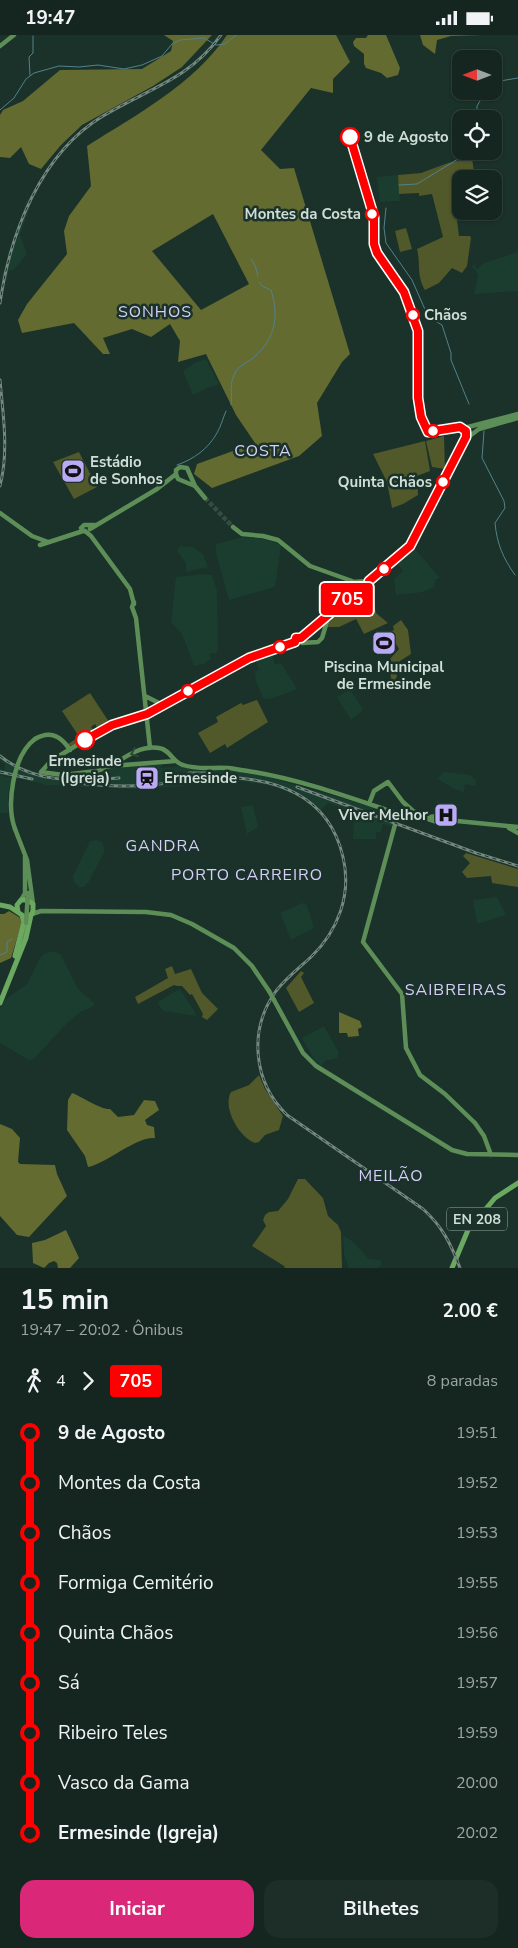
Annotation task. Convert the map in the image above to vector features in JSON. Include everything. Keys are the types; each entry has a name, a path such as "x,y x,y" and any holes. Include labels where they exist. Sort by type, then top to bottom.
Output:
{"main road":[{"path":"0,45 14,35"},
{"path":"302,640 362,585 410,546 465,439 473,429 470,427 518,416"},
{"path":"470,432 518,416"},
{"path":"194,486 179,478 176,470 182,466 187,468 194,486 205,498"},
{"path":"0,513 40,542 48,542 96,525 163,485 189,475"},
{"path":"233,527 242,534 278,540 310,566 362,585"},
{"path":"85,529 130,589 134,602 150,749"},
{"path":"175,761 120,763 99,771 63,775 41,773 50,762 112,725 147,714 249,658 295,642 296,638 314,643 320,640 329,614"},
{"path":"145,696 163,705"},
{"path":"16,955 26,938 33,906 29,871 25,855 14,829 10,807 12,786 24,752 35,739 46,734 55,735 70,750"},
{"path":"120,763 131,753 159,748 167,750 175,761 185,766 257,772 393,812 396,818 362,940 363,945 402,994 406,1048 420,1075 445,1094 475,1123 484,1136 491,1155"},
{"path":"369,804 374,791 389,783 403,802 413,811 424,816 517,830"},
{"path":"0,1003 24,935 28,893 25,855"},
{"path":"10,907 17,905 25,893 25,855"},
{"path":"21,900 29,900 33,906 41,911"},
{"path":"0,905 10,907 18,912 24,922 16,955"},
{"path":"17,905 18,912"},
{"path":"22,916 41,911 158,913 170,915 192,924 234,948 252,966 269,991 303,1053 316,1066 452,1150 467,1154 518,1155"},
{"path":"0,994 7,979"},
{"name":"EN 208","path":"452,1268 468,1230 495,1198 518,1183"}],"shaded area":[{"path":"398,175 400,201 380,202 377,177"},
{"path":"27,199 32,201 20,235 27,254 13,271 9,270 7,280 1,279"},
{"path":"518,252 518,291 474,294 478,275 472,267 474,264 477,269 484,263"},
{"path":"206,359 219,384 193,395 183,371 196,362"},
{"path":"243,537 265,539 281,545 275,587 229,600 216,553 216,544"},
{"path":"180,546 192,547 203,554 208,567 186,572 186,563 177,551"},
{"path":"413,547 440,578 435,580 434,587 423,592 396,595 394,579 403,571 395,561"},
{"path":"212,575 217,591 218,649 216,653 209,654 211,659 207,663 194,666 182,634 171,622 176,577"},
{"path":"271,652 275,664 281,663 297,689 271,699 263,698 256,681 255,671 259,670 255,658"},
{"path":"350,689 363,710 351,720 337,697"},
{"path":"0,753 13,763 53,776 74,776 97,773 110,768 161,764 161,768 180,766 190,769 226,770 261,775 389,812 393,815 394,821 392,827 383,824 381,832 376,832 376,839 353,839 354,813 328,803 319,812 300,796 277,787 236,780 218,780 185,786 133,789 47,785 0,774 0,769 4,770 5,764 0,760"},
{"path":"445,772 470,775 476,781 475,786 465,784 464,792 454,789 438,779"},
{"path":"0,775 12,778 8,793 8,813 0,813"},
{"path":"253,805 258,827 247,834 241,807"},
{"path":"90,841 102,842 104,853 88,883 84,887 79,887 74,882 73,876"},
{"path":"497,897 506,915 477,924 473,900"},
{"path":"302,903 307,905 314,928 291,940 280,913"},
{"path":"49,952 56,952 61,955 78,989 94,1003 94,1006 80,1012 65,1025 34,1059 29,1060 0,1043 0,1008 6,999 27,984 40,958"},
{"path":"180,989 196,1016 163,1011 158,1003"},
{"path":"324,1026 339,1053 337,1058 325,1061 321,1066 315,1061 302,1038"},
{"path":"343,1235 353,1242 369,1259 381,1260 381,1266 376,1268 349,1268 344,1255"}],"green space":[{"path":"164,35 212,35 182,67 153,86 82,125 61,145 41,169 29,164 21,147 10,158 0,157 0,115 3,110 23,101 60,70 142,69 171,51 173,41"},
{"path":"227,35 336,35 350,62 333,79 333,93 311,88 261,150 280,169 294,168 350,354 342,362 317,403 322,436 299,456 212,488 194,474 197,464 255,443 236,415 206,354 178,362 180,341 170,324 151,337 132,329 103,338 110,354 103,354 74,323 22,333 18,320 27,304 67,254 64,231 69,216 91,186 87,146 163,97 198,69 214,53","holes":["213,214 249,284 201,310 152,251"]},
{"path":"368,35 386,35 400,68 398,75 387,78 381,73 366,68 364,54 354,46 353,42 356,38 366,38"},
{"path":"420,35 483,35 451,36 437,40 435,54 423,45"},
{"path":"472,160 474,170 452,170 452,220 457,220 459,236 470,236 471,238 467,266 462,273 452,268 439,283 425,290 420,274 417,249 443,237 432,194 419,196 419,193 399,194 398,175 421,173 448,163"},
{"path":"406,228 412,249 400,252 395,231"},
{"path":"444,436 445,469 432,467 426,441"},
{"path":"425,441 430,471 417,476 418,495 392,508 387,482 373,454"},
{"name":"Estádio de Sonhos","path":"79,452 97,487 74,499 53,462"},
{"path":"364,593 372,599 376,613 388,623 364,634 356,619 339,627 328,627 331,615 357,594"},
{"path":"401,620 408,630 411,654 400,661 396,672 397,676 391,682 390,659 399,649 392,637 395,635 392,631 394,630 393,626"},
{"path":"90,693 109,722 98,729 95,724 91,727 94,731 81,741 70,746 68,744 79,737 62,711"},
{"path":"257,700 268,722 227,748 225,744 210,753 198,733 218,722 216,717 241,703 243,705"},
{"path":"466,853 518,869 518,887 492,883 491,876 467,878 462,872 470,863 463,856"},
{"path":"9,911 19,917 22,922 11,958 0,963 0,914"},
{"path":"172,966 175,974 191,969 202,993 218,1009 207,1020 202,1017 203,1014 192,994 190,995 182,986 174,985 138,1004 135,997 168,978 165,969"},
{"path":"301,971 304,973 301,977 314,1003 299,1012 286,988"},
{"path":"339,1012 360,1021 362,1027 358,1029 359,1036 348,1037 347,1033 339,1033"},
{"path":"259,1075 265,1089 283,1116 279,1130 265,1135 259,1142 255,1143 243,1135 235,1124 230,1111 229,1098 231,1092 249,1085"},
{"path":"72,1093 106,1109 110,1109 118,1117 134,1115 144,1100 155,1101 159,1110 145,1120 147,1125 154,1127 155,1138 140,1141 96,1165 88,1167 85,1156 67,1130 68,1100"},
{"path":"0,1124 12,1129 20,1138 18,1162 20,1164 55,1165 67,1196 29,1237 17,1235 0,1216"},
{"path":"298,1179 305,1179 323,1198 328,1216 338,1225 341,1232 342,1268 285,1268 252,1246 266,1226 263,1220 265,1215 269,1212 278,1211 288,1199"},
{"path":"66,1230 79,1258 70,1268 58,1268 57,1263 54,1261 44,1268 33,1263 32,1243 45,1240"}],"waterway":[{"path":"0,110 14,98 26,79 34,73 59,66 79,67 98,65 124,69 142,65 162,56 172,44 180,40 204,38 216,45 225,44 236,35"},
{"path":"30,75 29,57 33,53 33,36"},
{"path":"502,81 518,78"},
{"path":"477,110 481,100"},
{"path":"399,185 417,184 456,160"},
{"path":"386,208 384,228 386,243 412,280 427,314"},
{"path":"251,259 258,276"},
{"path":"231,405 231,384 236,371 261,350 274,326 275,309 271,290 262,286 259,282"},
{"path":"430,318 442,325 451,353 451,360 469,404"},
{"path":"177,465 189,460 205,449 218,430 226,411"},
{"path":"484,431 482,458 504,501 505,508 495,523 497,538 504,557 515,575"},
{"path":"0,955 7,952 7,942 12,939"}],"tunnel":[{"path":"205,498 233,527"}],"railway":[{"path":"0,303 12,249 21,223 32,197 62,151 81,132 103,116 166,82 195,63 221,35"},
{"path":"0,380 5,446 0,486"},
{"path":"0,756 27,772 57,779 119,778"},
{"path":"0,772 32,779"},
{"path":"189,773 208,773"},
{"path":"78,783 131,786 200,779 238,778 259,781 296,793 312,804 325,818 336,836 343,857 346,885 341,911 329,936 311,957 280,986 267,1006 261,1022 258,1039 261,1072 276,1102 287,1115 430,1215 445,1236 460,1268"},
{"path":"297,787 476,853 518,866"}],"bus line":[{"name":"705","path":"85,740 112,725 147,714 249,658 295,642 294,640 297,637 301,638 353,594 366,589 369,581 410,546 466,437 466,431 460,427 428,432 424,427 417,392 418,331 404,292 377,253 372,235 374,217 350,137"}],"place":[{"name":"9 de Agosto","path":"350,137"},
{"name":"Montes da Costa","path":"372,214"},
{"name":"Chãos","path":"413,315"},
{"name":"Estádio de Sonhos","path":"73,471"},
{"name":"Quinta Chãos","path":"443,482"},
{"name":"Piscina Municipal de Ermesinde","path":"384,643"},
{"name":"Ermesinde (Igreja)","path":"85,740"},
{"name":"Ermesinde","path":"147,778"},
{"name":"Viver Melhor","path":"446,815"}],"district":[{"name":"SONHOS","path":"155,311"},
{"name":"COSTA","path":"263,450"},
{"name":"GANDRA","path":"163,845"},
{"name":"PORTO CARREIRO","path":"247,874"},
{"name":"SAIBREIRAS","path":"456,989"},
{"name":"MEILÃO","path":"391,1175"}]}
